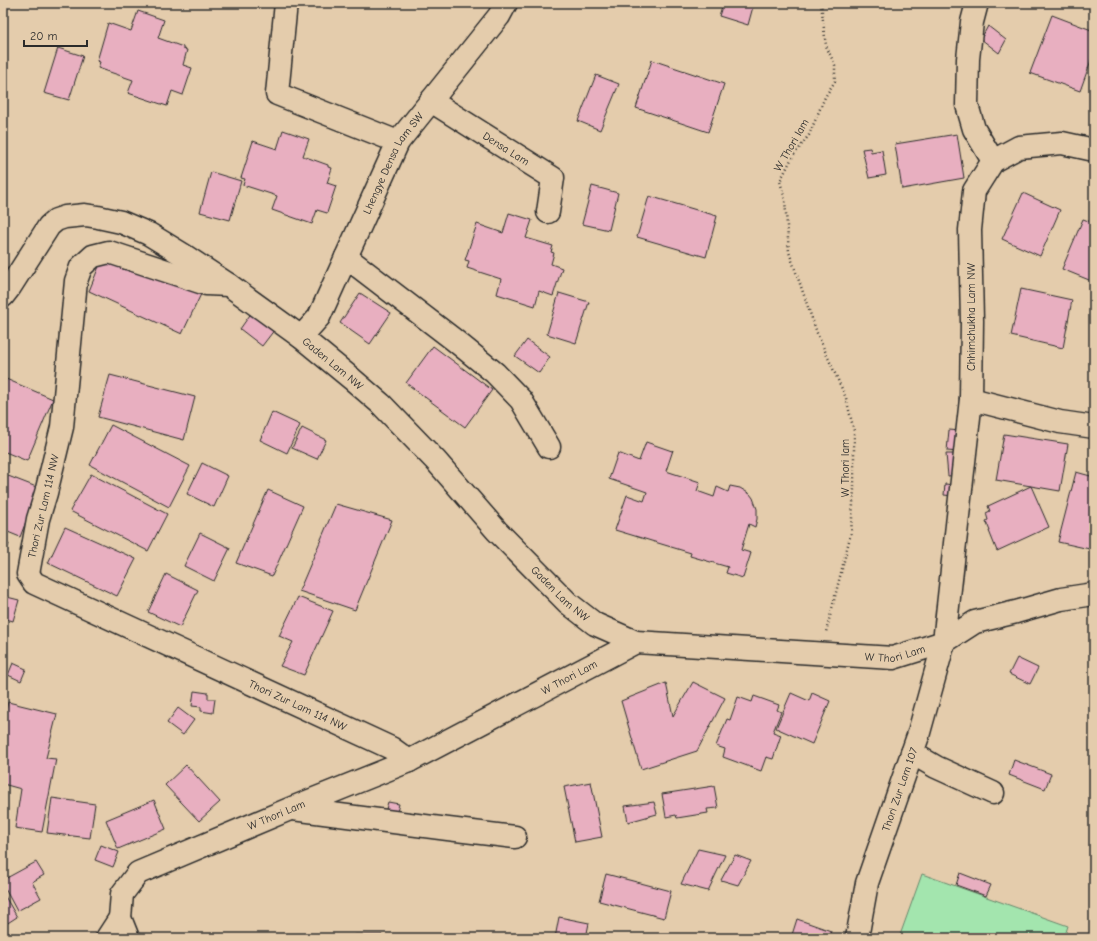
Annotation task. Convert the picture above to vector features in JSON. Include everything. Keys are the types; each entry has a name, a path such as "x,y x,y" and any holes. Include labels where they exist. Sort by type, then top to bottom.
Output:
{"street":[{"path":"286,3 277,94 398,142"},
{"name":"Lhengye Densa Lam SW","path":"302,337 318,318 398,142 499,16 506,3"},
{"path":"977,3 972,22 968,59 967,105 974,129 993,161 1019,147 1062,143 1094,150"},
{"name":"Densa Lam","path":"431,101 553,178 548,212"},
{"name":"Chhimchukha Lam NW","path":"944,642 971,399 972,321 970,230 974,191 993,161"},
{"name":"Gaden Lam NW","path":"3,296 49,226 56,220 64,217 98,217 121,222 149,234 229,285 302,337 381,404 436,461 497,531 568,603 595,624 636,642"},
{"name":"Thori Zur Lam 114 NW","path":"229,285 206,284 109,252 93,256 81,267 76,281 62,428 38,519 28,574 34,583 391,748 409,761"},
{"path":"346,257 495,373 521,400 549,447"},
{"path":"971,399 1060,422 1094,427"},
{"name":"W Thori Lam","path":"128,938 120,918 122,894 138,873 292,808 409,761 636,642 893,658 944,642 975,622 1061,599 1094,594"},
{"name":"Thori Zur Lam 107","path":"858,938 867,883 918,736 944,642"},
{"path":"912,753 936,767 993,793"},
{"path":"292,808 448,830 515,837"},
{"path":"107,938 120,918"}],"path":[{"name":"W Thori lam","path":"821,3 826,46 835,65 835,81 825,98 809,135 793,156 780,181 785,200 789,252 817,333 846,398 854,431 854,489 851,533 821,654"}],"green space":[{"path":"922,874 1068,926 1064,938 899,938"}],"building":[{"path":"723,3 754,3 748,25 719,16"},
{"path":"138,11 164,20 158,38 183,47 183,49 187,50 183,65 192,68 183,95 172,91 167,106 128,93 133,80 98,68 100,62 97,61 108,23 131,31"},
{"path":"1052,15 1094,31 1094,52 1080,91 1030,73"},
{"path":"988,26 1006,40 999,53 981,39"},
{"path":"58,48 83,56 69,100 44,93"},
{"path":"652,60 724,84 708,132 636,108"},
{"path":"596,75 619,84 600,130 578,121"},
{"path":"283,130 309,139 303,156 328,165 328,167 332,168 327,183 336,186 327,213 317,210 312,224 272,210 277,196 243,185 245,179 241,178 253,141 277,149"},
{"path":"957,134 964,178 902,189 895,144"},
{"path":"870,148 871,152 882,150 886,175 869,178 862,149"},
{"path":"211,172 241,181 230,220 200,212"},
{"path":"592,186 618,193 609,230 582,224"},
{"path":"1023,193 1060,210 1040,256 1002,239"},
{"path":"649,196 717,216 706,257 637,237"},
{"path":"509,213 532,220 526,238 553,246 551,252 554,253 551,264 562,268 553,296 539,291 535,306 497,294 501,279 467,268 469,261 465,260 477,224 503,233"},
{"path":"1083,219 1094,223 1094,282 1062,269"},
{"path":"102,259 125,270 129,259 202,292 182,334 89,291"},
{"path":"1021,289 1072,300 1063,348 1011,336"},
{"path":"360,293 391,313 370,344 340,323"},
{"path":"559,293 589,302 576,343 547,334"},
{"path":"252,312 275,329 262,346 240,329"},
{"path":"527,340 550,357 539,373 515,356"},
{"path":"433,346 492,390 465,427 406,383"},
{"path":"110,375 195,397 184,440 98,417"},
{"path":"6,379 53,399 27,461 3,451 3,387"},
{"path":"272,412 300,425 287,453 260,440"},
{"path":"111,425 190,466 169,507 90,465"},
{"path":"302,428 326,440 317,459 292,448"},
{"path":"949,430 961,431 959,452 947,451"},
{"path":"1004,434 1068,444 1060,491 996,480"},
{"path":"646,442 672,451 673,450 666,471 700,482 697,491 714,497 717,487 728,492 730,486 740,488 750,494 753,498 757,509 757,519 755,527 749,524 741,550 751,553 743,578 726,573 728,567 690,556 691,553 615,530 627,495 644,501 647,492 609,479 618,453 639,461"},
{"path":"946,454 956,454 958,475 948,476"},
{"path":"202,463 228,476 214,507 187,494"},
{"path":"1076,472 1094,477 1094,550 1058,542"},
{"path":"3,474 39,488 20,537 3,530"},
{"path":"91,474 167,514 148,551 70,511"},
{"path":"945,484 954,485 953,496 944,495"},
{"path":"1031,486 1049,527 997,551 986,521 988,520 986,513 990,511 988,506"},
{"path":"268,490 303,506 272,576 236,563"},
{"path":"336,504 392,520 355,610 299,591"},
{"path":"65,527 136,559 117,596 48,563"},
{"path":"200,533 230,548 214,581 184,566"},
{"path":"3,542 9,544 3,561"},
{"path":"166,574 198,590 180,627 148,612"},
{"path":"3,596 19,600 13,621 3,618"},
{"path":"298,597 333,611 304,675 280,666 293,642 279,636"},
{"path":"1017,658 1038,668 1030,684 1009,674"},
{"path":"13,663 26,669 21,681 8,675"},
{"path":"693,682 725,698 697,751 641,769 621,701 666,683 673,716"},
{"path":"194,691 208,693 208,699 215,699 213,713 201,711 201,707 192,706"},
{"path":"791,693 809,701 812,693 830,701 812,744 776,728"},
{"path":"754,696 779,705 777,710 781,712 773,732 781,735 773,759 766,757 761,771 723,757 725,749 716,746 727,719 730,720 738,697 752,702"},
{"path":"8,702 57,714 46,758 56,759 42,832 15,828 21,789 3,784 3,723"},
{"path":"178,708 194,720 183,735 167,723"},
{"path":"1014,760 1051,774 1045,789 1009,775"},
{"path":"186,765 220,802 199,821 165,785"},
{"path":"591,782 602,837 575,842 564,787"},
{"path":"714,786 718,808 707,809 708,813 677,818 676,815 666,817 662,794"},
{"path":"52,798 95,804 90,838 47,833"},
{"path":"154,800 166,829 118,849 106,820"},
{"path":"388,802 399,804 397,812 386,809"},
{"path":"654,802 657,814 628,822 625,806"},
{"path":"101,845 119,852 113,867 95,860"},
{"path":"698,849 725,855 708,891 681,884"},
{"path":"735,855 751,861 738,885 721,880"},
{"path":"36,862 44,875 32,882 41,898 17,911 3,885 3,880"},
{"path":"960,873 991,885 986,896 956,885"},
{"path":"606,874 671,891 664,918 599,901"},
{"path":"3,893 17,917 3,926"},
{"path":"559,917 589,923 586,938 555,938"},
{"path":"797,919 831,931 829,938 791,938"},
{"path":"355,935 382,935 382,938 355,938"}]}
